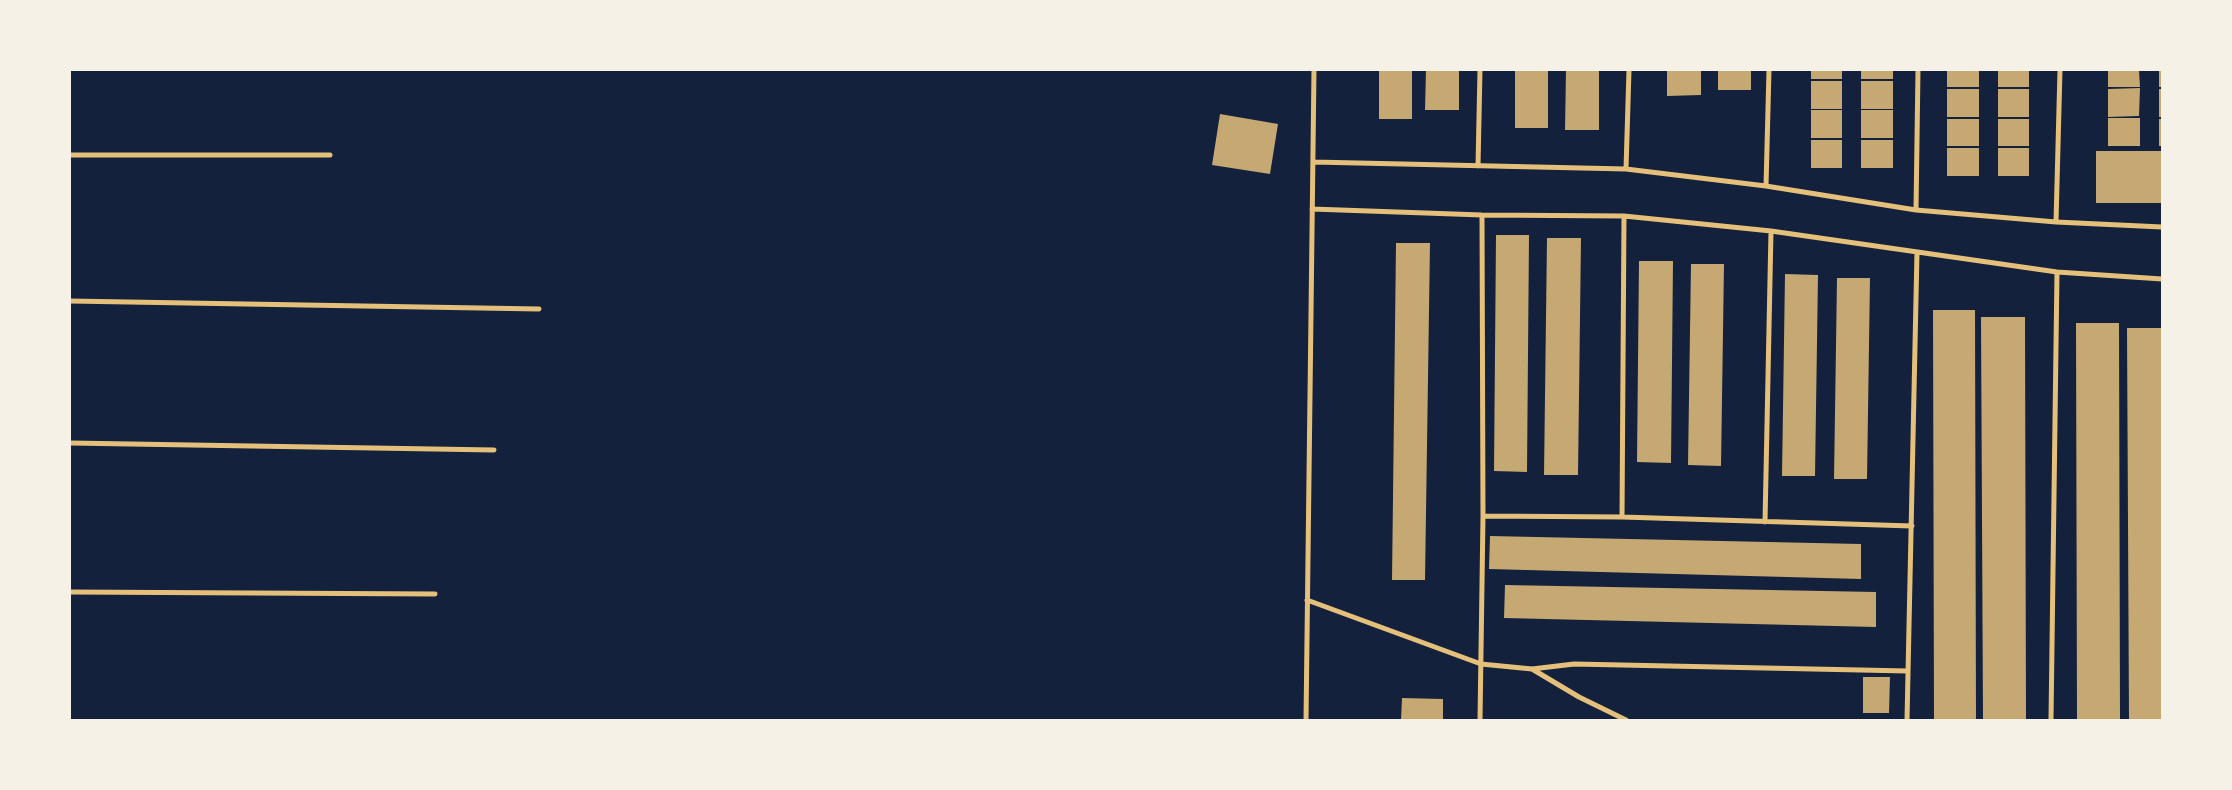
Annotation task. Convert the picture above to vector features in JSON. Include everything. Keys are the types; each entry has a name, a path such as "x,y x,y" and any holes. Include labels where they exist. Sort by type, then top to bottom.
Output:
{"street":[{"path":"1306,720 1314,70"},
{"path":"1478,166 1480,70"},
{"path":"1626,170 1628,70"},
{"path":"1766,186 1769,70"},
{"path":"1916,210 1918,70"},
{"path":"2056,222 2060,70"},
{"path":"70,155 330,155"},
{"path":"1313,162 1626,170 1766,186 1916,210 2056,222 2162,227"},
{"path":"1312,209 1482,215 1624,216 1771,231 2057,272 2162,279"},
{"path":"1480,720 1483,516 1482,215"},
{"path":"1622,517 1624,216"},
{"path":"1765,522 1771,231"},
{"path":"1907,720 1917,252"},
{"path":"2052,720 2057,272"},
{"path":"70,301 539,308"},
{"path":"70,443 494,450"},
{"path":"1483,516 1622,517 1912,526"},
{"path":"70,592 435,594"},
{"path":"1307,600 1481,664 1532,669 1574,664 1908,670"},
{"path":"1532,669 1579,697 1625,720"}],"building":[{"path":"1379,70 1412,70 1412,119 1379,119"},
{"path":"1426,70 1459,70 1459,110 1425,110"},
{"path":"1515,70 1548,70 1548,128 1515,128"},
{"path":"1566,70 1599,70 1599,130 1565,130"},
{"path":"1667,70 1701,70 1701,95 1667,96"},
{"path":"1718,70 1751,70 1751,90 1718,90"},
{"path":"1811,70 1842,70 1842,79 1811,79"},
{"path":"1861,70 1893,70 1893,79 1861,79"},
{"path":"1947,70 1979,70 1979,87 1947,87"},
{"path":"1998,70 2029,70 2029,87 1998,87"},
{"path":"2108,70 2139,70 2140,87 2108,87"},
{"path":"2159,70 2162,70 2162,87 2159,87"},
{"path":"1811,81 1842,81 1842,109 1811,109"},
{"path":"1861,81 1893,81 1893,109 1861,109"},
{"path":"2140,88 2139,116 2108,117 2108,89"},
{"path":"1947,89 1979,89 1979,117 1947,117"},
{"path":"1998,89 2029,89 2029,117 1998,117"},
{"path":"2159,89 2162,89 2162,117 2159,117"},
{"path":"1811,110 1842,110 1842,138 1811,138"},
{"path":"1861,110 1893,110 1893,138 1861,138"},
{"path":"1220,114 1278,124 1270,174 1212,165"},
{"path":"2108,118 2140,118 2140,146 2108,146"},
{"path":"1947,119 1979,119 1979,146 1947,146"},
{"path":"1998,119 2029,119 2029,146 1998,146"},
{"path":"2159,119 2162,119 2162,146 2159,146"},
{"path":"1811,140 1842,140 1842,168 1811,168"},
{"path":"1861,140 1893,140 1893,168 1861,168"},
{"path":"1947,148 1979,148 1979,176 1947,176"},
{"path":"1998,148 2029,148 2029,176 1998,176"},
{"path":"2096,151 2162,151 2162,203 2096,203"},
{"path":"1496,235 1529,235 1527,472 1494,471"},
{"path":"1547,238 1581,238 1578,475 1544,475"},
{"path":"1396,243 1430,243 1425,580 1392,580"},
{"path":"1639,261 1673,261 1671,463 1637,462"},
{"path":"1691,264 1724,264 1721,466 1688,465"},
{"path":"1785,274 1818,275 1815,476 1782,476"},
{"path":"1837,278 1870,278 1867,479 1834,479"},
{"path":"1933,310 1975,310 1976,720 1934,720"},
{"path":"1981,317 2025,317 2026,720 1983,720"},
{"path":"2076,323 2119,323 2120,720 2077,720"},
{"path":"2127,328 2162,328 2162,720 2129,720"},
{"path":"1490,536 1861,544 1861,579 1489,569"},
{"path":"1505,585 1876,592 1876,627 1504,618"},
{"path":"1863,677 1890,677 1889,713 1863,713"},
{"path":"1402,698 1443,699 1443,720 1401,720"}]}
